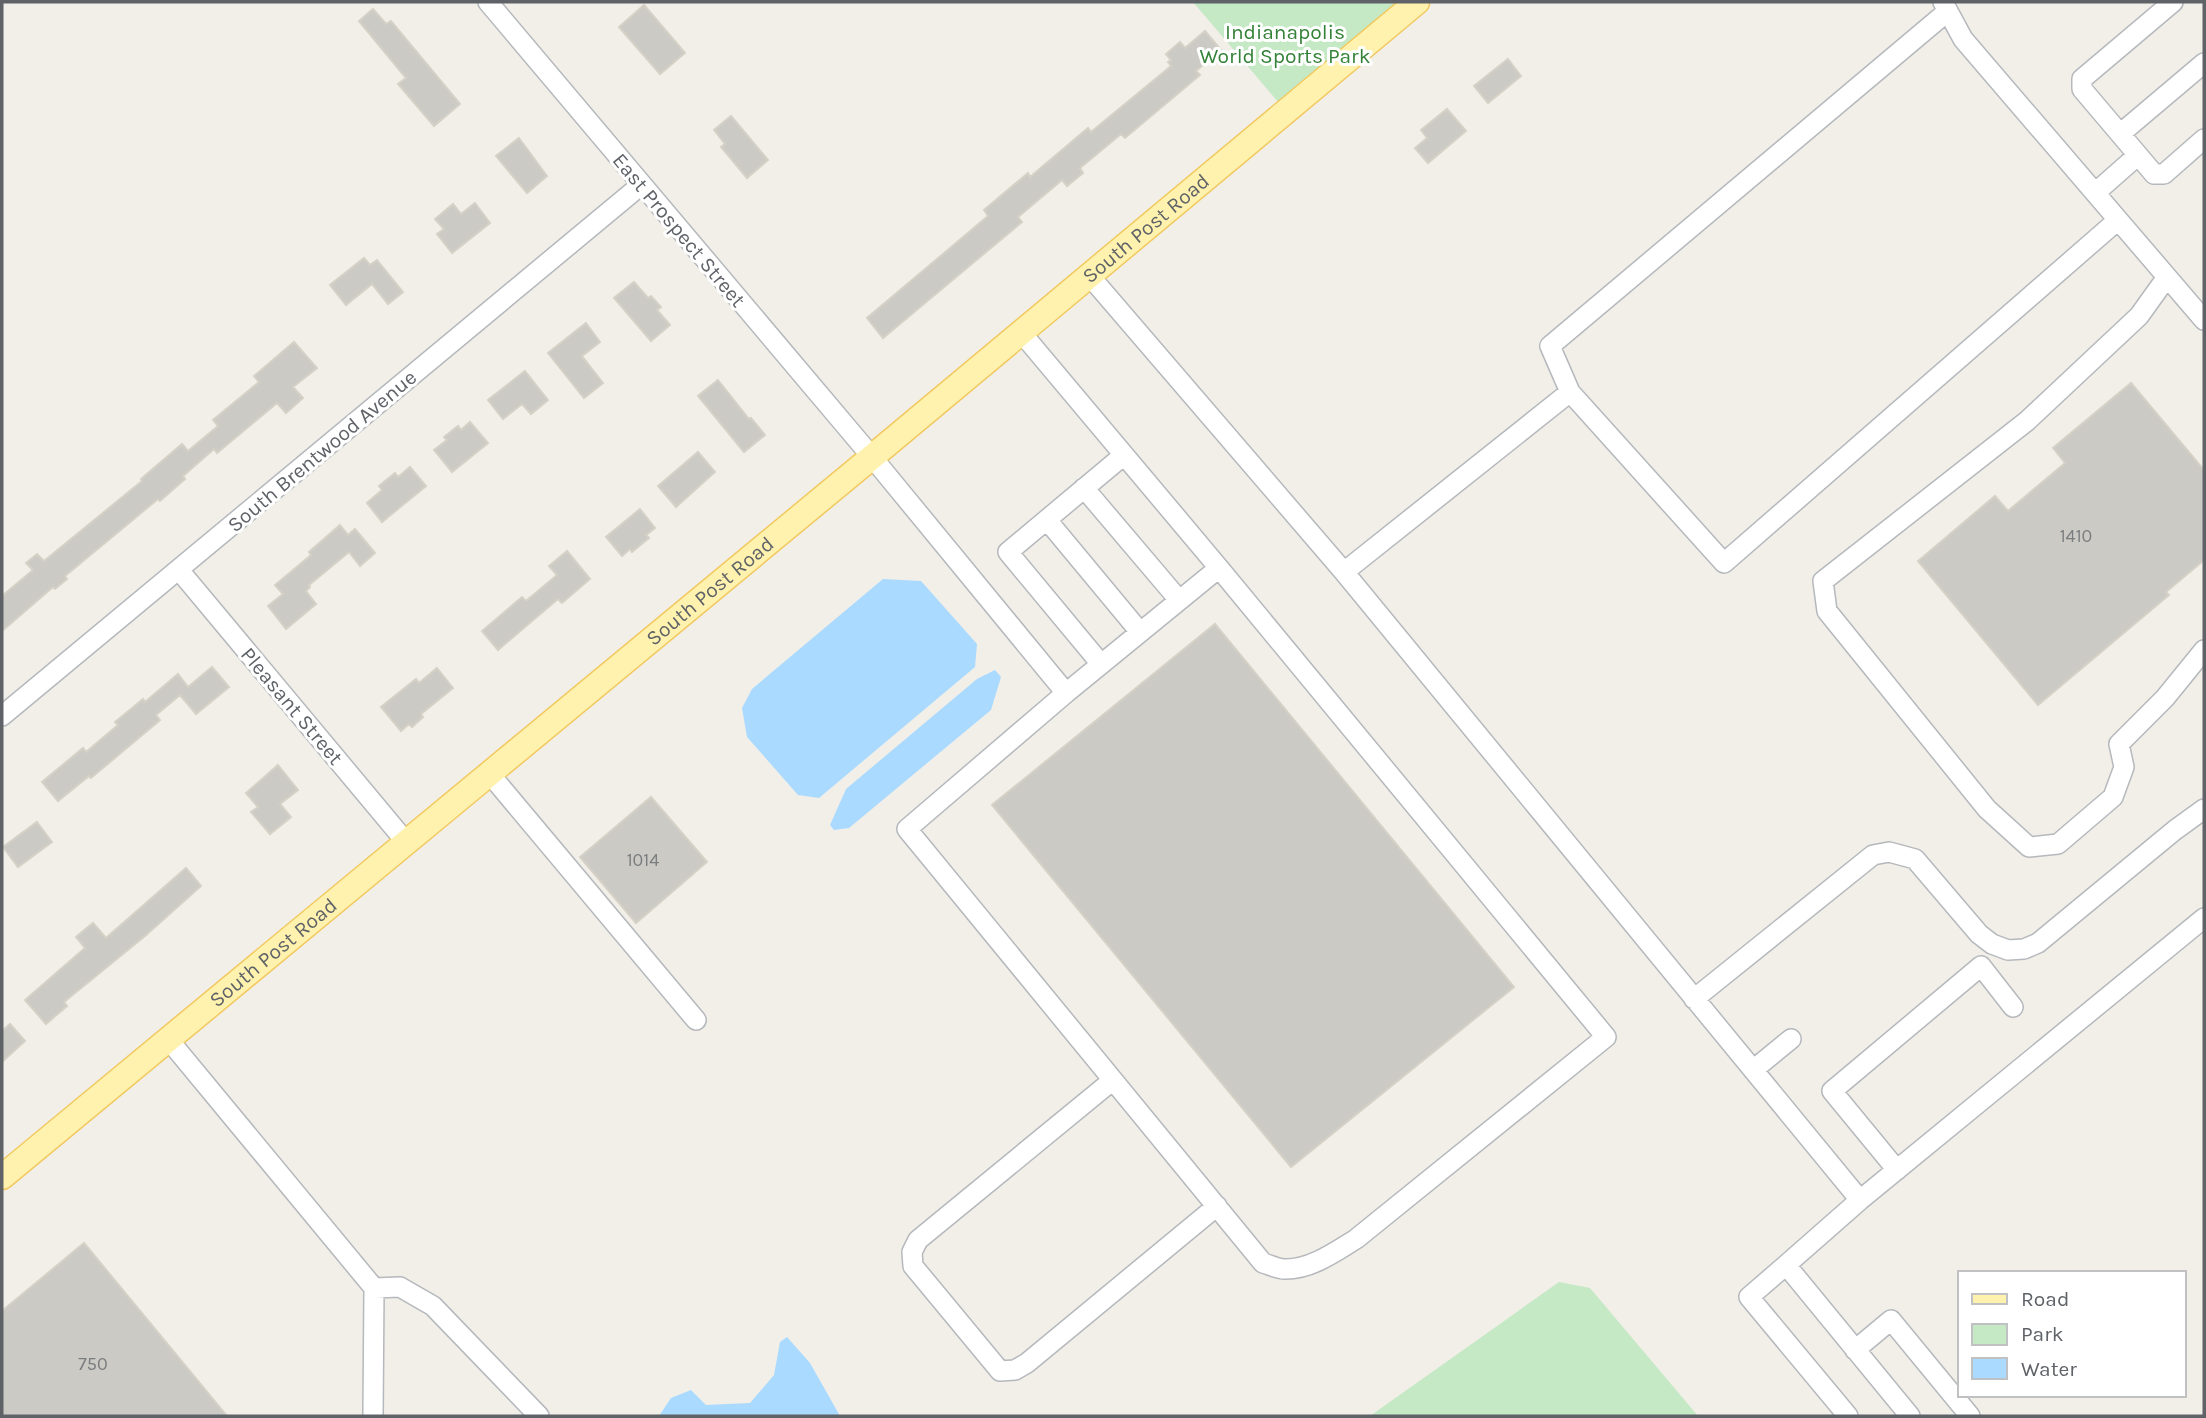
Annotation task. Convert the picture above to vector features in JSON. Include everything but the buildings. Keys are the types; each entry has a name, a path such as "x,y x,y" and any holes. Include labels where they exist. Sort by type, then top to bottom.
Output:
{"main road":[{"name":"South Post Road","path":"2,1177 1417,2"}],"street":[{"name":"East Prospect Street","path":"488,2 872,457 1066,693"},
{"path":"2173,2 2082,79 2082,89 2154,174 2164,174 2204,139"},
{"path":"2118,220 1724,563 1570,392 1550,346 1945,6 1963,39 2204,320"},
{"path":"2120,134 2204,62"},
{"path":"2095,193 2137,156"},
{"name":"South Brentwood Avenue","path":"2,716 641,185"},
{"path":"1088,274 1344,572 1860,1200"},
{"path":"2167,277 2138,316 2027,421 1823,581 1827,611 1987,808 2029,847 2058,844 2112,797 2124,767 2119,744 2165,698 2204,650"},
{"path":"1020,331 1219,568 1606,1037 1356,1239 1326,1257 1302,1266 1283,1269 1263,1263 907,830 1066,693 1219,568"},
{"path":"1344,572 1570,392"},
{"path":"1101,664 1008,552 1124,455"},
{"path":"1084,488 1179,600"},
{"path":"1047,520 1140,632"},
{"name":"Pleasant Street","path":"178,570 406,842"},
{"path":"489,773 696,1020"},
{"path":"1694,999 1873,855 1889,852 1915,859 1979,933 1992,944 2008,950 2024,949 2038,943 2204,809"},
{"path":"1848,1416 1749,1297 1860,1200 2204,918"},
{"path":"1897,1170 1832,1091 1981,966 2013,1007"},
{"path":"168,1039 374,1288 373,1416"},
{"path":"1753,1070 1791,1039"},
{"path":"1113,1080 918,1240 912,1252 913,1266 1000,1371 1015,1370 1027,1363 1217,1206"},
{"path":"1786,1265 1910,1416"},
{"path":"374,1288 400,1287 433,1306 539,1416"},
{"path":"1856,1350 1891,1320 1970,1416"}],"green space":[{"name":"Indianapolis World Sports Park","path":"1193,2 1400,2 1279,103"},
{"path":"1559,1282 1590,1288 1698,1416 1370,1416"}],"water":[{"path":"883,579 921,581 977,644 975,667 819,798 798,795 747,737 742,708 752,689"},
{"path":"995,670 1001,677 991,710 849,828 834,830 830,825 846,789 977,679"},
{"path":"787,1337 810,1363 840,1416 659,1416 671,1398 691,1390 706,1405 750,1403 774,1375 780,1342"}]}
